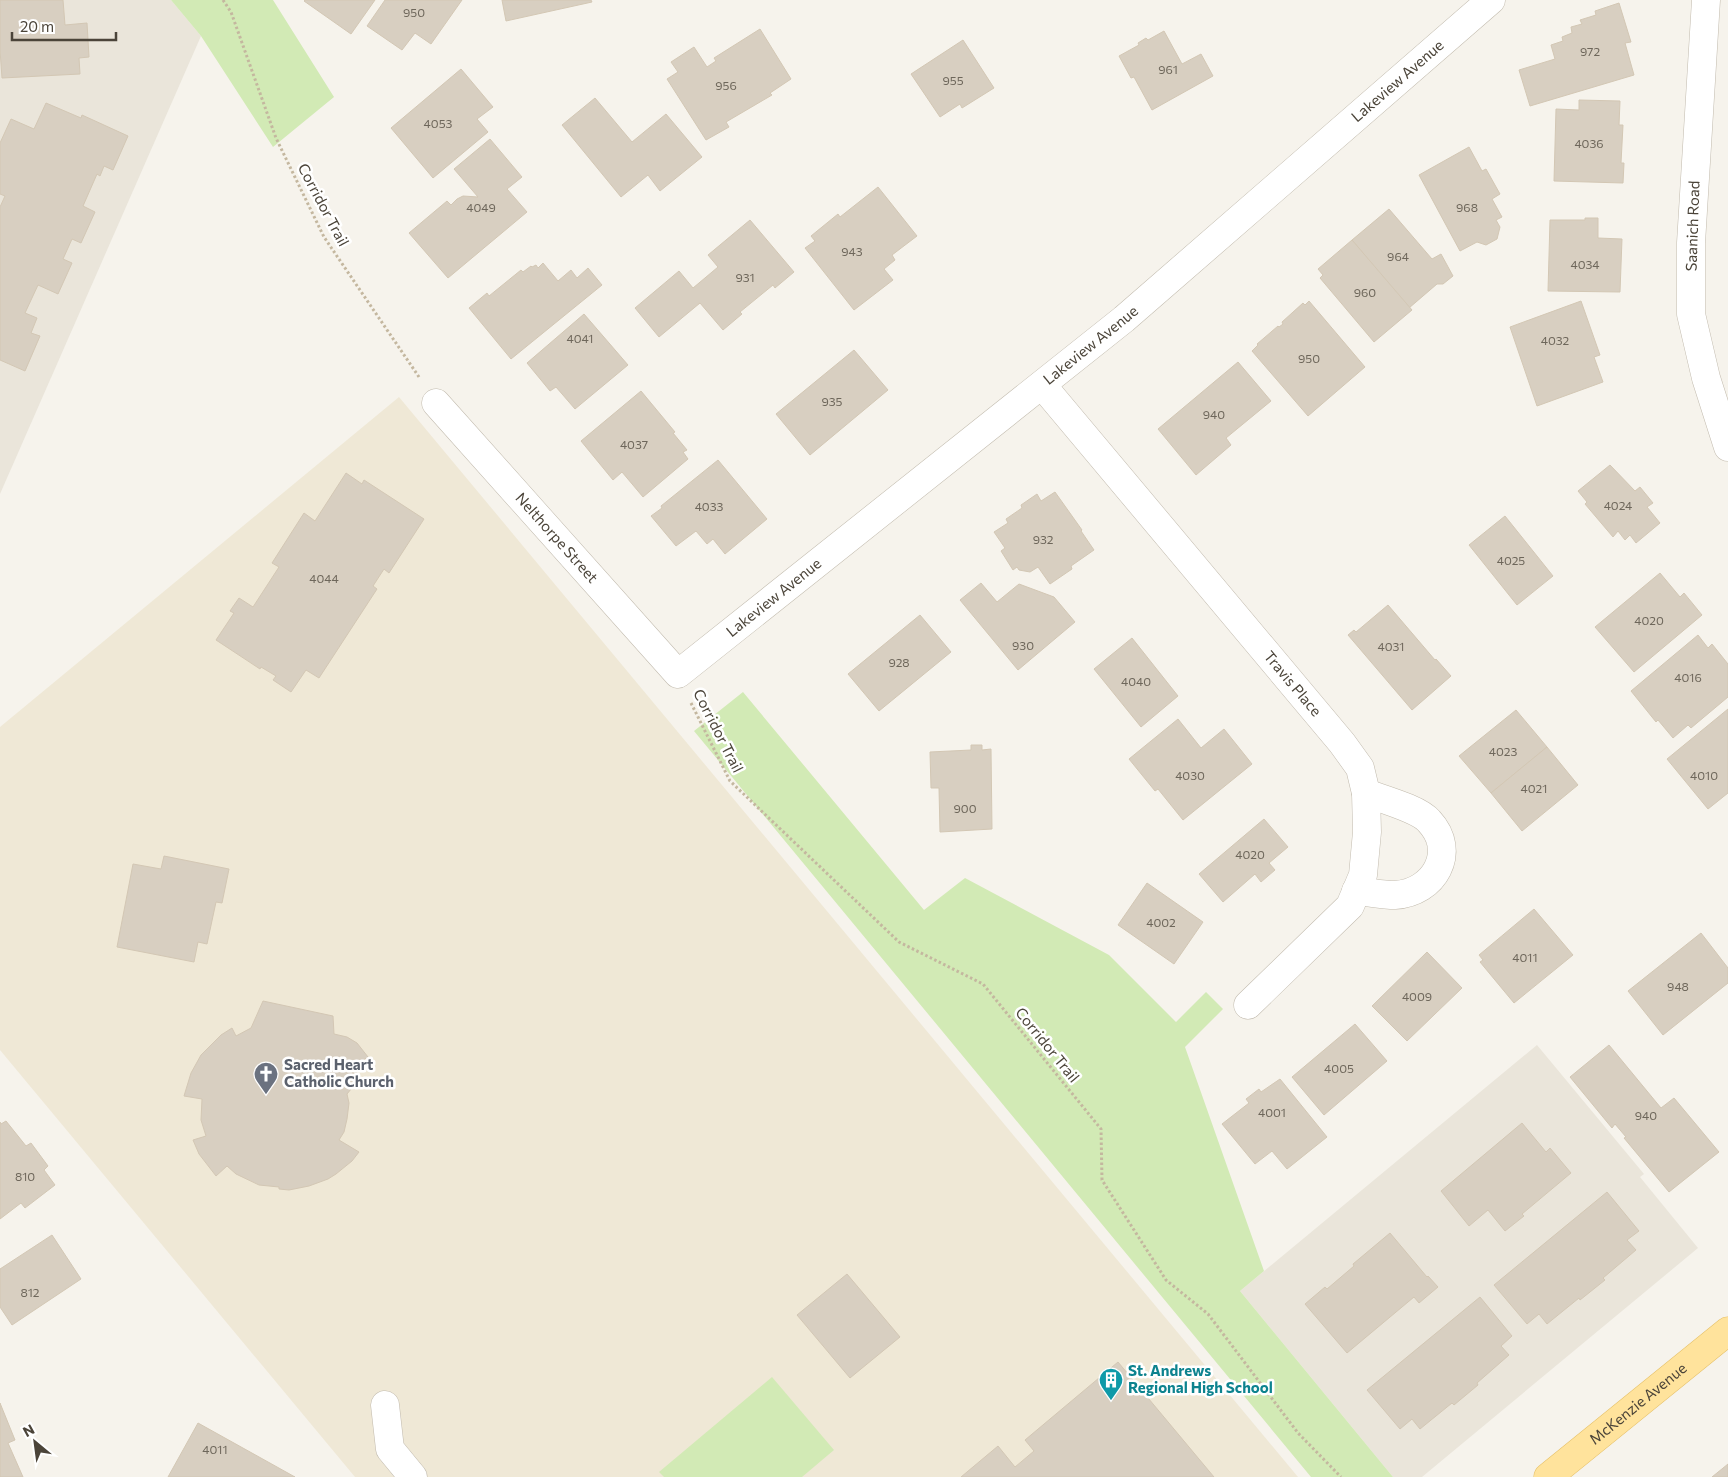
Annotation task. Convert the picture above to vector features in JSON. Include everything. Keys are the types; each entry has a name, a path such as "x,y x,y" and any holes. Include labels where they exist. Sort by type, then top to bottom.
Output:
{"main road":[{"name":"McKenzie Avenue","path":"1548,1477 1728,1331"}],"street":[{"name":"Lakeview Avenue","path":"678,674 1124,319 1490,0"},
{"name":"Saanich Road","path":"1706,0 1691,243 1691,314 1706,378 1728,447"},
{"name":"Travis Place","path":"1042,385 1360,768 1366,793 1367,832 1363,875 1350,906 1248,1005"},
{"name":"Nelthorpe Street","path":"436,403 678,674"},
{"path":"1356,891 1396,895 1415,890 1432,878 1442,862 1443,847 1436,830 1428,819 1366,793"},
{"path":"385,1405 390,1449 412,1477"}],"path":[{"name":"Corridor Trail","path":"223,0 231,12 276,138 324,237 436,403"},
{"name":"Corridor Trail","path":"678,674 730,782 898,942 983,984 1101,1129 1102,1180 1166,1280 1208,1314 1298,1433 1341,1477"}],"shaded area":[{"path":"0,0 171,0 201,36 0,494"},
{"path":"399,397 1298,1477 355,1477 0,1050 0,727"},
{"path":"1537,1045 1644,1174 1640,1177 1698,1248 1422,1477 1393,1477 1240,1291"}],"green space":[{"path":"171,0 273,0 334,97 273,147 201,36"},
{"path":"743,692 924,910 965,878 1109,955 1176,1022 1206,992 1223,1009 1185,1047 1264,1271 1240,1291 1393,1477 1311,1477 694,731"},
{"path":"772,1377 834,1450 802,1477 664,1477 659,1472"}],"building":[{"path":"0,0 63,0 65,25 87,23 89,57 79,58 80,74 2,78"},
{"path":"305,0 375,0 351,34"},
{"path":"385,0 462,0 431,44 415,33 402,50 367,26"},
{"path":"502,0 591,0 592,2 506,21"},
{"path":"1619,3 1631,42 1625,43 1634,75 1530,106 1519,70 1555,59 1551,45 1563,41 1562,37 1572,33 1571,27 1582,24 1580,20 1596,15 1595,11"},
{"path":"760,29 791,79 770,93 772,95 726,122 729,127 706,140 667,79 678,72 671,62 694,47 707,67 716,61 714,58"},
{"path":"1164,31 1182,64 1201,54 1213,76 1152,110 1134,77 1131,78 1119,56 1139,45 1138,43 1146,38 1148,40"},
{"path":"963,40 994,88 962,108 960,104 940,117 911,74"},
{"path":"461,69 493,107 477,119 488,132 433,178 391,128"},
{"path":"595,98 632,142 666,114 702,157 660,191 648,175 621,197 562,125"},
{"path":"1579,100 1620,101 1619,125 1623,125 1621,163 1624,163 1623,183 1554,181 1556,109 1579,110"},
{"path":"46,103 81,118 82,115 128,136 113,170 104,166 100,176 97,174 83,206 95,212 81,243 72,239 63,259 72,263 58,294 38,285 25,313 37,318 31,333 40,336 25,371 0,360 0,207 5,196 0,194 0,143 11,119 34,129"},
{"path":"490,139 522,177 507,189 527,212 448,278 409,233 447,201 451,205 463,196 478,197 454,169"},
{"path":"1469,147 1482,171 1486,169 1500,194 1492,199 1502,217 1496,220 1500,227 1497,239 1486,245 1477,242 1460,251 1419,175"},
{"path":"878,187 917,236 892,255 895,260 884,269 893,280 854,310 805,248 815,241 811,236 838,214 840,217"},
{"path":"1389,209 1432,259 1441,254 1453,276 1443,284 1437,284 1409,308 1352,240"},
{"path":"1585,218 1598,218 1598,238 1622,239 1620,292 1548,291 1550,220 1585,220"},
{"path":"750,220 794,272 775,288 773,285 740,312 742,314 723,330 700,303 659,337 635,308 679,271 693,288 718,267 708,255"},
{"path":"1352,240 1412,310 1374,342 1320,278 1323,275 1318,269"},
{"path":"543,263 558,281 571,270 577,278 588,268 602,285 511,359 469,308 487,293 489,296 521,270 523,272 536,265 538,268"},
{"path":"1309,301 1365,367 1308,416 1252,351 1257,344 1283,324 1282,322 1303,303 1305,305"},
{"path":"1581,301 1600,355 1594,357 1603,382 1537,406 1510,327"},
{"path":"584,314 628,365 575,409 556,387 550,391 527,363"},
{"path":"854,350 888,390 810,455 776,414"},
{"path":"1238,362 1271,401 1226,438 1231,445 1196,475 1158,429"},
{"path":"641,391 675,432 673,433 687,450 683,452 688,459 643,497 622,472 613,480 581,441"},
{"path":"718,460 767,519 725,554 713,539 707,544 696,531 676,546 651,516"},
{"path":"1610,465 1635,491 1640,487 1653,503 1647,507 1660,523 1636,543 1630,535 1625,540 1618,531 1613,537 1585,504 1587,502 1578,491"},
{"path":"346,473 362,484 364,480 424,519 389,573 384,569 373,586 377,589 319,678 306,670 291,692 273,680 276,676 261,667 260,669 216,640 234,613 230,611 239,598 253,607 279,567 272,563 304,513 315,521"},
{"path":"1055,492 1094,550 1071,566 1072,569 1050,584 1038,567 1030,572 1019,570 1017,567 1013,570 1001,551 1005,548 994,532 1008,523 1006,519 1037,494 1041,501"},
{"path":"1505,516 1553,576 1517,605 1469,545"},
{"path":"1660,573 1680,597 1684,593 1702,615 1634,672 1595,627"},
{"path":"981,583 997,602 1019,584 1054,597 1075,622 1018,670 960,600"},
{"path":"1388,605 1451,676 1412,710 1348,635 1354,630 1356,632"},
{"path":"920,615 951,652 879,711 848,674"},
{"path":"1698,635 1708,648 1712,644 1728,664 1728,697 1691,728 1688,725 1673,738 1658,720 1656,722 1631,691"},
{"path":"1132,638 1178,696 1141,727 1094,669"},
{"path":"1728,709 1728,793 1708,809 1667,759"},
{"path":"1516,710 1547,747 1491,793 1459,756"},
{"path":"1178,719 1201,748 1224,729 1252,764 1183,820 1158,789 1155,791 1129,759"},
{"path":"971,745 982,745 982,750 991,749 992,829 940,832 939,788 931,788 930,752 971,750"},
{"path":"1547,747 1578,785 1522,831 1491,793"},
{"path":"1264,819 1288,847 1269,863 1275,870 1261,882 1255,874 1223,902 1199,874"},
{"path":"164,856 229,869 222,903 216,902 207,944 198,942 194,962 117,947 133,864 161,869"},
{"path":"1147,883 1203,922 1174,964 1118,925"},
{"path":"1534,909 1573,955 1514,1003 1480,962 1483,960 1479,955"},
{"path":"1701,933 1728,968 1728,983 1663,1035 1628,991"},
{"path":"1427,952 1462,988 1407,1041 1372,1006"},
{"name":"Sacred Heart Catholic Church","path":"263,1001 333,1016 334,1034 347,1037 357,1043 368,1057 356,1065 356,1083 347,1094 349,1103 347,1119 344,1132 339,1140 359,1152 352,1161 328,1179 309,1186 289,1190 259,1185 236,1174 227,1166 216,1176 199,1154 193,1140 206,1136 201,1120 202,1099 184,1096 191,1073 201,1055 221,1035 232,1028 236,1036 251,1028"},
{"path":"1355,1024 1387,1061 1324,1115 1292,1077"},
{"path":"1609,1045 1661,1108 1674,1098 1719,1152 1669,1192 1624,1138 1626,1137 1615,1124 1612,1128 1570,1077"},
{"path":"1280,1079 1327,1137 1287,1169 1272,1151 1255,1164 1222,1124 1249,1103 1246,1099 1259,1089 1261,1092"},
{"path":"6,1121 26,1146 31,1143 48,1166 44,1170 55,1185 25,1208 21,1203 0,1219 0,1122 1,1124"},
{"path":"1522,1123 1546,1152 1550,1148 1571,1173 1522,1214 1524,1216 1505,1231 1488,1210 1469,1226 1441,1191"},
{"path":"1607,1192 1639,1231 1627,1240 1636,1250 1603,1278 1605,1280 1547,1324 1539,1314 1527,1324 1494,1285"},
{"path":"1390,1233 1427,1277 1438,1287 1419,1303 1414,1297 1347,1353 1305,1304 1325,1287 1327,1289"},
{"path":"52,1235 81,1279 12,1325 0,1307 0,1269"},
{"path":"847,1274 900,1337 850,1378 797,1315"},
{"path":"1480,1297 1512,1336 1501,1346 1509,1355 1454,1405 1452,1403 1420,1429 1412,1419 1400,1429 1367,1390"},
{"name":"St. Andrews Regional High School","path":"1118,1362 1214,1477 961,1477 998,1446 1015,1467 1034,1451 1025,1440"},
{"path":"0,1403 15,1440 8,1443 23,1477 0,1477"},
{"path":"198,1423 295,1477 168,1477"},
{"path":"1728,1464 1728,1477 1712,1477"}],"place":[{"name":"Sacred Heart Catholic Church","path":"266,1095"},
{"name":"St. Andrews Regional High School","path":"1111,1401"}]}
